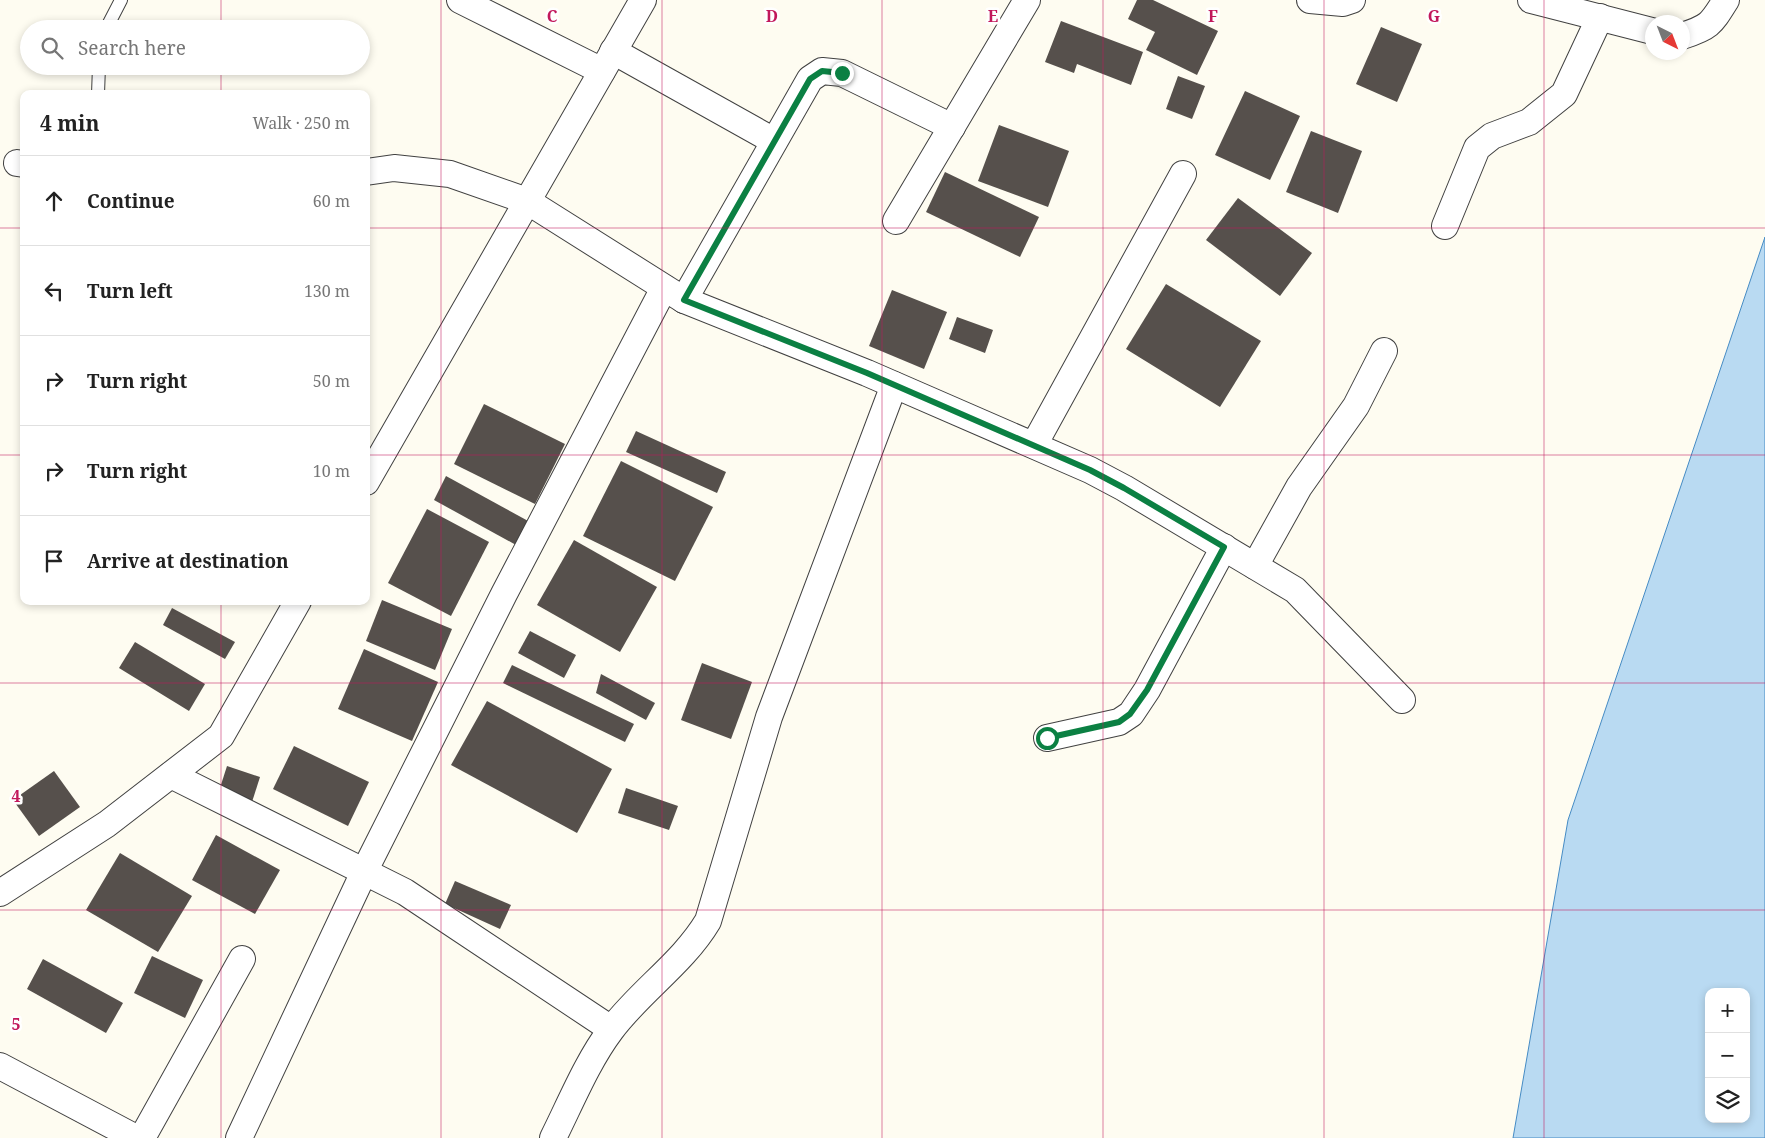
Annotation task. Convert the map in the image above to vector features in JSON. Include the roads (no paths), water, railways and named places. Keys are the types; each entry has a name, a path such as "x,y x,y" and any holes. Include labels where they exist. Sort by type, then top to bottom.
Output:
{"street":[{"path":"460,0 608,61 774,141"},
{"path":"370,475 643,0"},
{"path":"896,221 1028,0"},
{"path":"1310,0 1343,2 1352,0"},
{"path":"1531,0 1645,29"},
{"path":"1690,34 1711,23 1726,0"},
{"path":"1446,226 1477,148 1492,136 1529,122 1564,94 1600,18"},
{"path":"238,1138 365,870 504,594 674,294 774,141 810,79 822,71 842,73 952,127"},
{"path":"370,171 394,168 450,174 527,201 674,294 894,385 1034,445 1116,483 1294,590 1402,700"},
{"path":"1034,445 1182,174"},
{"path":"1255,566 1299,487 1356,406 1384,351"},
{"path":"553,1138 599,1048 611,1030 627,1010 699,936 708,921 769,717 894,385"},
{"path":"1047,738 1119,722 1130,714 1147,690 1224,547"},
{"path":"0,893 107,824 221,736 296,605"},
{"path":"171,774 365,870 405,892 611,1030"},
{"path":"142,1138 242,958"},
{"path":"0,1066 136,1138"}],"lane":[{"path":"111,20 121,0"},
{"path":"98,90 99,75"}],"water":[{"path":"1765,237 1765,1138 1513,1138 1568,820"}]}
